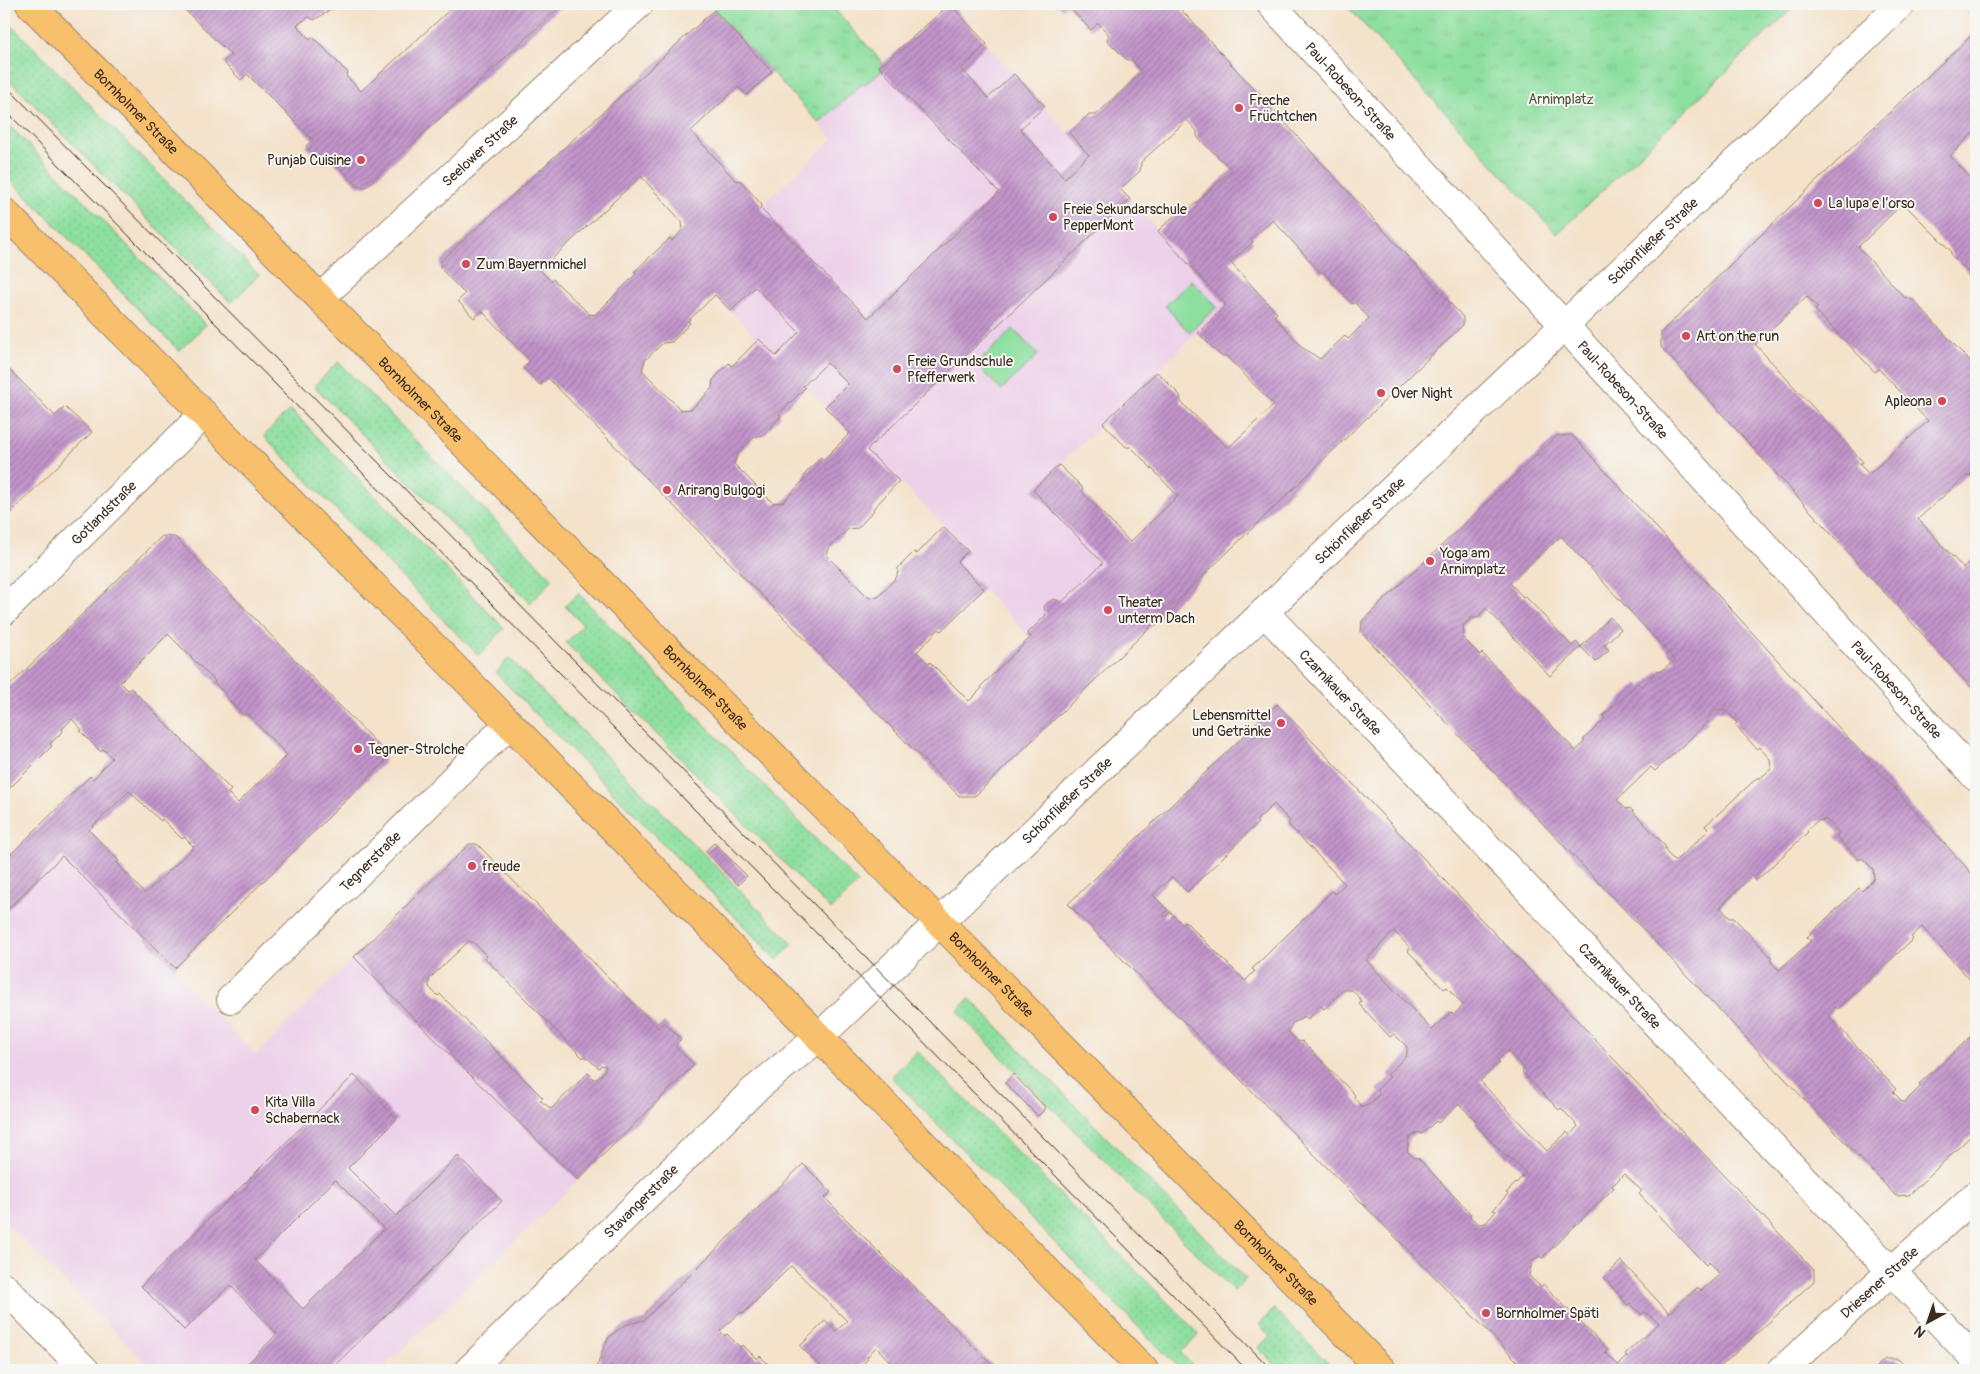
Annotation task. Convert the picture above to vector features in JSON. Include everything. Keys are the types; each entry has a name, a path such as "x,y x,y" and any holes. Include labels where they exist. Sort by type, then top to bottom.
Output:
{"main road":[{"name":"Bornholmer Straße","path":"30,4 1382,1370"},
{"path":"4,212 819,1037 1142,1369"}],"street":[{"name":"Seelower Straße","path":"321,297 639,4"},
{"name":"Paul-Robeson-Straße","path":"1271,4 1976,777"},
{"name":"Schönfließer Straße","path":"819,1037 1901,4"},
{"name":"Gotlandstraße","path":"4,611 204,414"},
{"name":"Czarnikauer Straße","path":"1264,612 1976,1360"},
{"name":"Tegnerstraße","path":"231,998 509,724"},
{"name":"Stavangerstraße","path":"469,1370 753,1092 819,1037"},
{"name":"Driesener Straße","path":"1782,1370 1976,1195"},
{"path":"4,1287 85,1370"}],"shaded area":[{"path":"950,4 1226,305 1034,490 1157,620 1083,691 957,562 968,550 715,295 735,231 833,139 819,123 863,84 882,71 879,67"},
{"name":"Kita Villa Schabernack","path":"62,856 175,968 185,983 256,1055 354,957 465,1070 578,1180 381,1370 153,1370 4,1221 4,913"}],"green space":[{"path":"721,4 830,4 883,63 879,67 882,71 864,85 862,84 819,123 714,10"},
{"name":"Arnimplatz","path":"1345,4 1797,4 1557,234"},
{"path":"4,18 259,275 231,303 4,75"},
{"path":"4,120 206,325 179,351 4,173"},
{"path":"1192,280 1217,307 1189,332 1165,306"},
{"path":"1013,329 1038,355 1001,390 976,365"},
{"path":"338,362 553,579 530,603 314,386"},
{"path":"290,409 504,628 479,656 264,436"},
{"path":"578,593 858,883 831,910 566,643 583,625 565,606"},
{"path":"509,658 793,944 777,960 496,673"},
{"path":"969,998 1246,1279 1234,1291 957,1012"},
{"path":"917,1051 1199,1334 1181,1353 1197,1370 1181,1370 891,1077"},
{"path":"1274,1309 1335,1370 1281,1370 1258,1348 1270,1336 1259,1325"}],"building":[{"path":"179,4 340,4 314,20 309,17 297,25 310,40 313,37 348,73 346,76 361,91 456,4 563,4 366,187 358,186 330,158 323,164 306,146 313,140 247,74 241,80 223,62 231,55"},
{"path":"950,4 987,44 962,69 988,98 1014,74 1045,106 1020,129 1065,178 1089,155 1069,133 1088,115 1096,115 1142,72 1132,60 1127,60 1107,40 1109,35 1098,23 1091,30 1067,5 1062,9 1057,4 1176,4 1463,317 1463,325 975,796 959,796 548,378 540,385 523,368 530,361 482,311 474,318 458,301 465,294 440,268 441,261 714,10 772,72 747,95 738,87 691,131 735,180 741,181 762,205 760,208 868,318 999,192 879,67","holes":["1187,120 1197,131 1197,137 1232,170 1187,211 1179,211 1158,231 1226,305 1198,333 1221,356 1226,356 1274,405 1228,448 1181,402 1180,395 1157,372 1103,423 1126,447 1131,447 1178,496 1130,542 1083,493 1082,487 1059,465 1033,490 1103,563 1062,602 1054,599 1048,602 1044,607 1046,615 1027,634 1031,637 981,686 982,688 969,701 930,662 929,664 917,652 939,629 941,631 984,589 957,562 968,551 943,527 917,554 914,552 898,568 897,577 878,597 869,598 827,556 829,548 848,529 858,528 899,481 867,450 1130,199 1120,189 1140,171 1141,162","641,176 682,222 683,229 672,241 670,238 634,272 636,274 595,315 589,314 553,279 551,281 540,270","1273,220 1321,273 1323,271 1352,304 1354,302 1369,318 1348,339 1345,336 1320,359 1303,348 1274,316 1277,313 1230,262 1253,242 1251,239","755,287 799,332 776,356 759,339 732,366 729,363 713,380 712,388 692,409 681,410 642,370 645,360 663,343 672,342 690,323 688,321 715,295 731,311","827,363 848,384 825,407 850,433 823,460 821,457 805,474 803,481 783,502 773,503 734,464 737,455 754,437 764,435 781,416 779,414 805,388 803,386"]},
{"path":"1976,31 1976,130 1950,156 1976,184 1976,278 1952,256 1950,250 1903,203 1858,247 1904,297 1913,300 1976,368 1976,473 1967,475 1918,519 1963,568 1976,556 1976,693 1661,347 1661,332 1828,170","holes":["1807,296 1818,308 1815,310 1875,372 1879,369 1928,421 1869,474 1859,464 1863,462 1755,344"]},
{"path":"4,364 55,416 65,407 92,432 4,519"},
{"path":"1572,435 1976,878 1976,986 1922,927 1911,937 1913,939 1838,1009 1835,1007 1828,1015 1896,1089 1893,1092 1904,1103 1921,1086 1919,1084 1976,1032 1976,1131 1909,1195 1896,1196 1361,632 1362,621 1557,436","holes":["1561,536 1675,660 1660,672 1658,670 1642,687 1638,683 1603,716 1605,719 1583,740 1585,741 1576,751 1482,653 1480,655 1462,637 1464,633 1463,626 1471,618 1477,618 1486,608 1550,676 1581,647 1576,642 1572,646 1525,596 1523,597 1510,583","1716,710 1727,711 1737,723 1735,725 1757,749 1759,747 1770,759 1771,769 1759,779 1758,777 1705,826 1709,830 1675,861 1666,852 1665,846 1630,808 1626,809 1617,800 1651,767 1655,771 1708,722 1706,720","1827,820 1839,833 1836,836 1859,860 1862,858 1873,869 1874,879 1862,891 1859,888 1807,937 1811,941 1779,970 1771,962 1771,957 1734,918 1730,918 1720,907 1752,876 1756,881 1808,832 1807,830 1817,821"]},
{"path":"162,536 175,537 385,752 384,763 175,968 62,856 4,913 4,861 90,776 93,779 112,758 103,749 101,752 80,731 82,730 72,719 50,744 52,746 4,794 4,691","holes":["168,634 215,681 214,683 227,695 225,696 244,716 246,713 287,755 238,803 228,793 231,790 131,688 128,690 120,682","129,791 161,821 162,819 182,839 184,837 194,847 145,894 117,863 119,861 89,830"]},
{"path":"1610,617 1621,629 1604,645 1609,650 1596,662 1581,647"},
{"path":"1277,704 1814,1270 1814,1281 1717,1370 1526,1370 1068,904","holes":["1274,804 1290,821 1288,824 1345,884 1335,894 1332,891 1252,969 1255,971 1245,981 1185,921 1182,924 1170,912 1165,917 1163,915 1168,910 1153,895 1172,877 1187,892 1258,823 1256,821","1394,931 1410,948 1408,951 1444,989 1447,987 1463,1005 1454,1015 1451,1012 1432,1030 1366,960","1343,990 1352,990 1362,1001 1359,1004 1390,1037 1394,1034 1407,1047 1407,1055 1387,1075 1390,1077 1377,1090 1380,1093 1370,1104 1362,1107 1354,1098 1355,1095 1302,1041 1298,1042 1288,1032 1292,1024 1304,1016 1308,1019 1320,1005 1324,1009","1507,1051 1525,1069 1522,1072 1559,1110 1561,1108 1578,1126 1570,1135 1567,1132 1547,1151 1480,1081 1499,1063 1497,1061","1459,1104 1507,1158 1508,1156 1526,1173 1506,1193 1508,1194 1493,1210 1496,1211 1486,1223 1479,1224 1470,1217 1470,1213 1418,1158 1414,1158 1407,1151 1409,1138 1419,1132 1422,1134 1436,1121 1438,1123","1624,1174 1642,1191 1639,1194 1706,1265 1709,1262 1720,1274 1701,1291 1697,1288 1669,1313 1621,1261 1604,1278 1628,1305 1630,1303 1642,1315 1645,1312 1659,1323 1625,1354 1627,1356 1618,1365 1605,1352 1608,1350 1543,1284 1541,1287 1529,1276 1532,1262 1539,1256 1542,1258 1614,1188 1612,1186"]},
{"path":"714,843 747,876 738,885 705,851"},
{"path":"469,844 477,844 658,1028 664,1022 681,1039 675,1046 694,1065 578,1180 465,1070 354,957","holes":["469,941 474,943 487,956 485,958 583,1058 585,1056 599,1068 601,1065 606,1066 604,1072 595,1080 588,1073 551,1109 540,1100 543,1098 440,994 438,996 429,987 429,979"]},
{"path":"1013,1074 1046,1108 1038,1116 1005,1083"},
{"path":"354,1075 397,1119 348,1168 396,1216 458,1156 502,1201 330,1370 241,1370 277,1334 230,1285 184,1330 141,1286","holes":["335,1180 384,1229 303,1309 255,1260"]},
{"path":"803,1164 831,1192 825,1198 997,1370 898,1370 876,1347 857,1370 824,1370 800,1346 825,1321 836,1331 847,1321 791,1266 743,1314 741,1312 720,1331 725,1336 727,1334 740,1347 743,1345 757,1359 760,1356 774,1370 592,1370 598,1364 609,1337 625,1325 644,1320"},
{"path":"1885,1359 1898,1359 1908,1370 1873,1370"}],"tram line":[{"path":"4,84 1272,1370"},
{"path":"4,109 1247,1370"}],"place":[{"name":"Freche Früchtchen","path":"1239,108"},
{"name":"Punjab Cuisine","path":"361,160"},
{"name":"La lupa e l’orso","path":"1818,203"},
{"name":"Freie Sekundarschule PepperMont","path":"1053,217"},
{"name":"Zum Bayernmichel","path":"466,264"},
{"name":"Art on the run","path":"1686,336"},
{"name":"Freie Grundschule Pfefferwerk","path":"897,369"},
{"name":"Over Night","path":"1381,393"},
{"name":"Apleona","path":"1942,401"},
{"name":"Arirang Bulgogi","path":"667,490"},
{"name":"Yoga am Arnimplatz","path":"1430,561"},
{"name":"Theater unterm Dach","path":"1108,610"},
{"name":"Lebensmittel und Getränke","path":"1281,723"},
{"name":"Tegner-Strolche","path":"358,749"},
{"name":"freude","path":"472,866"},
{"name":"Kita Villa Schabernack","path":"255,1110"},
{"name":"Bornholmer Späti","path":"1486,1313"}]}
